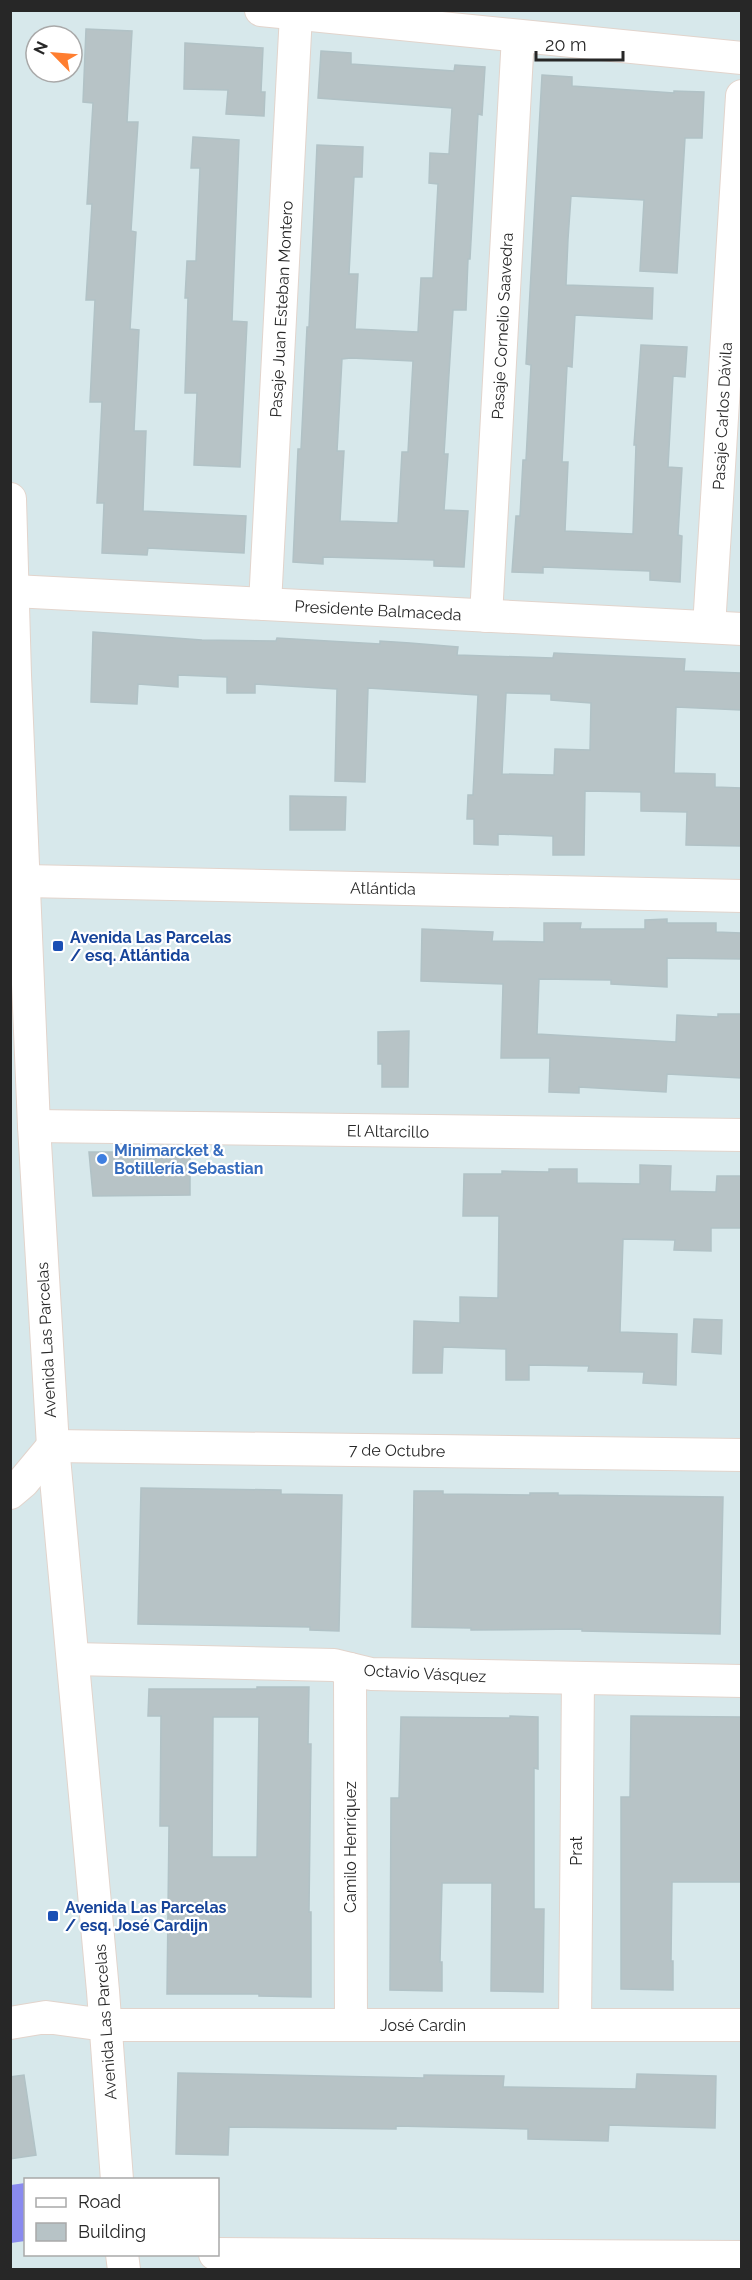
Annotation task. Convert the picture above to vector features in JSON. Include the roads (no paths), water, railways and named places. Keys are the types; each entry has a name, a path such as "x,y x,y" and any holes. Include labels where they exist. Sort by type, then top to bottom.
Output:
{"street":[{"path":"261,10 741,58"},
{"name":"Pasaje Juan Esteban Montero","path":"265,604 296,14"},
{"name":"Pasaje Cornelio Saavedra","path":"486,616 518,36"},
{"name":"Pasaje Carlos Dávila","path":"709,627 741,96"},
{"name":"Avenida Las Parcelas","path":"10,499 14,591 13,675 25,881 34,1126 52,1446 73,1659 117,2178"},
{"name":"Presidente Balmaceda","path":"14,591 741,629"},
{"name":"Atlántida","path":"25,881 741,896"},
{"name":"El Altarcillo","path":"34,1126 741,1135"},
{"path":"10,1493 23,1482 52,1446"},
{"name":"7 de Octubre","path":"52,1446 741,1455"},
{"name":"Octavio Vásquez","path":"73,1659 334,1665 371,1674 741,1681"},
{"name":"Camilo Henríquez","path":"350,1669 351,2025"},
{"name":"Prat","path":"575,2025 578,1678"},
{"name":"José Cardin","path":"10,2023 46,2017 105,2025 741,2025"},
{"path":"219,2254 741,2257"}],"place":[{"name":"Avenida Las Parcelas / esq. Atlántida","path":"58,946"},
{"name":"Minimarcket & Botillería Sebastian","path":"102,1159"},
{"name":"Avenida Las Parcelas / esq. José Cardijn","path":"53,1916"}]}
